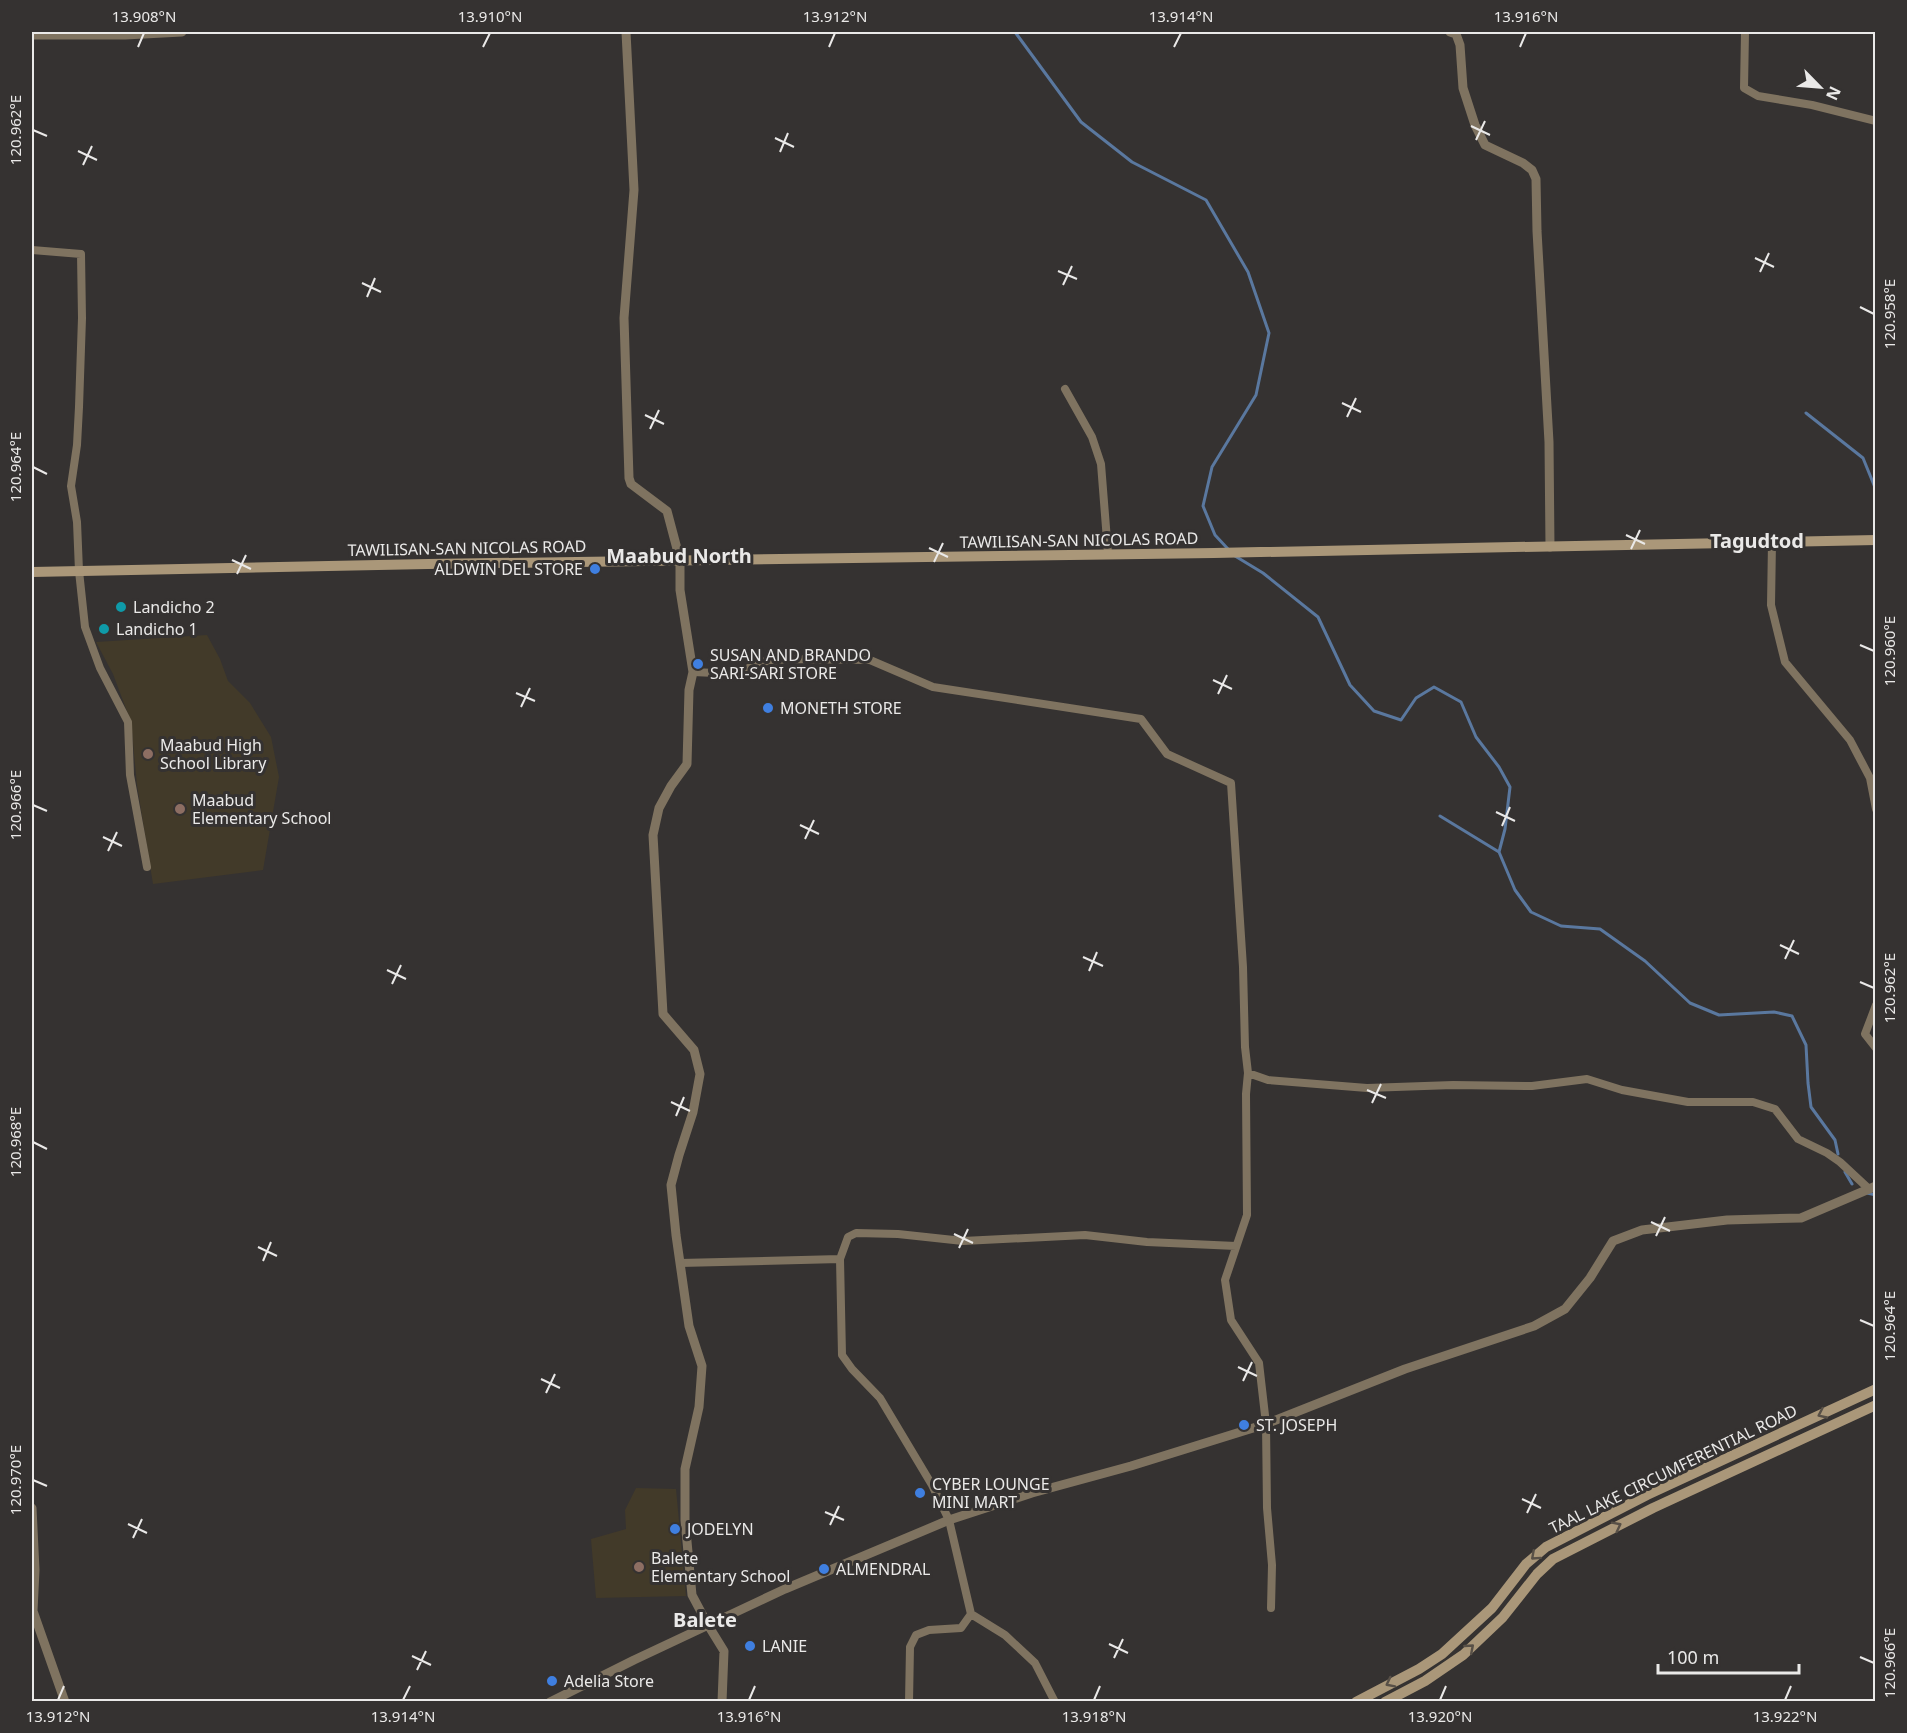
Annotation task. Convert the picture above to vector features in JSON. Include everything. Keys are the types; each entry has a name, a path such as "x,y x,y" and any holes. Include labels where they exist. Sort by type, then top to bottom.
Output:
{"main road":[{"name":"TAWILISAN-SAN NICOLAS ROAD","path":"32,572 1875,540"},
{"name":"TAAL LAKE CIRCUMFERENTIAL ROAD","path":"1356,1701 1419,1669 1448,1649 1492,1608 1526,1564 1546,1547 1647,1495 1875,1389"},
{"name":"TAAL LAKE CIRCUMFERENTIAL ROAD","path":"1385,1701 1425,1681 1463,1655 1503,1617 1537,1574 1553,1559 1653,1508 1875,1405"}],"street":[{"path":"32,35 125,35 182,32"},
{"path":"626,32 634,190 624,318 629,478 631,484 667,511 680,560 680,590 693,672 689,690 687,764 659,808 653,835 663,1014 694,1050 700,1074 693,1112 678,1155 671,1185 690,1326 702,1366 699,1407 685,1469 685,1520 692,1595 724,1651 722,1701"},
{"path":"1455,32 1460,45 1463,88 1475,125 1485,145 1523,163 1532,170 1536,179 1549,442 1550,547"},
{"path":"1745,32 1744,88 1758,96 1812,105 1875,121"},
{"path":"32,250 81,254 82,318 79,407 77,445 71,486 77,522 85,627 100,668 128,722 130,775 147,867"},
{"path":"1065,389 1092,437 1101,464 1108,553"},
{"path":"1772,542 1771,605 1785,663 1850,740 1870,778 1875,809"},
{"path":"693,672 737,674 760,662 788,659 870,660 933,687 1141,719 1167,754 1231,783 1244,967 1245,1047 1248,1073 1246,1094 1247,1215 1225,1280 1231,1320 1259,1363 1266,1424 1272,1565 1271,1608"},
{"path":"1875,1005 1865,1034 1875,1048"},
{"path":"550,1701 785,1589 949,1520 1266,1424 1405,1369 1534,1326 1564,1309 1590,1278 1613,1241 1622,1237 1642,1230 1727,1220 1801,1218 1872,1188 1827,1153 1798,1139 1775,1109 1753,1102 1688,1102 1622,1090 1587,1079 1532,1086 1453,1085 1367,1088 1268,1080 1248,1073"},
{"path":"1055,1701 1035,1663 1005,1635 971,1614 949,1520 932,1485 880,1398 842,1355 840,1259 848,1237 856,1233 898,1234 963,1241 1085,1235 1147,1242 1236,1246"},
{"path":"680,1263 840,1259"},
{"path":"32,1508 35,1570 33,1611 65,1701"},
{"path":"909,1701 910,1647 916,1635 929,1630 961,1628 971,1614"}],"shaded area":[{"path":"207,635 220,659 228,681 250,703 271,737 279,777 263,870 153,884 137,785 131,722 113,674 96,642"},
{"name":"Balete Elementary School","path":"636,1488 676,1489 686,1596 596,1598 591,1539 626,1529 625,1510"}],"waterway":[{"path":"1015,32 1081,122 1132,162 1206,200 1248,272 1269,333 1256,395 1212,467 1203,506 1215,535 1228,549"},
{"path":"1806,413 1863,458 1876,490"},
{"path":"1235,556 1263,573 1318,617 1350,685 1374,711 1401,720 1416,698 1434,687 1461,702 1476,737 1499,767 1510,787 1505,829 1499,852 1515,890 1531,912 1561,926 1600,929 1645,961 1690,1003 1719,1015 1774,1012 1792,1016 1806,1045 1811,1107 1835,1140 1838,1154"},
{"path":"1440,816 1499,852"},
{"path":"1845,1172 1852,1184"},
{"path":"1867,1193 1876,1195"}],"place":[{"name":"ALDWIN DEL STORE","path":"595,569"},
{"name":"Landicho 2","path":"121,607"},
{"name":"Landicho 1","path":"104,629"},
{"name":"SUSAN AND BRANDO SARI-SARI STORE","path":"698,664"},
{"name":"MONETH STORE","path":"768,708"},
{"name":"Maabud High School Library","path":"148,754"},
{"name":"Maabud Elementary School","path":"180,809"},
{"name":"ST. JOSEPH","path":"1244,1425"},
{"name":"CYBER LOUNGE MINI MART","path":"920,1493"},
{"name":"JODELYN","path":"675,1529"},
{"name":"Balete Elementary School","path":"639,1567"},
{"name":"ALMENDRAL","path":"824,1569"},
{"name":"LANIE","path":"750,1646"},
{"name":"Adelia Store","path":"552,1681"}],"district":[{"name":"Tagudtod","path":"1757,540"},
{"name":"Maabud North","path":"679,555"},
{"name":"Balete","path":"705,1619"}]}
